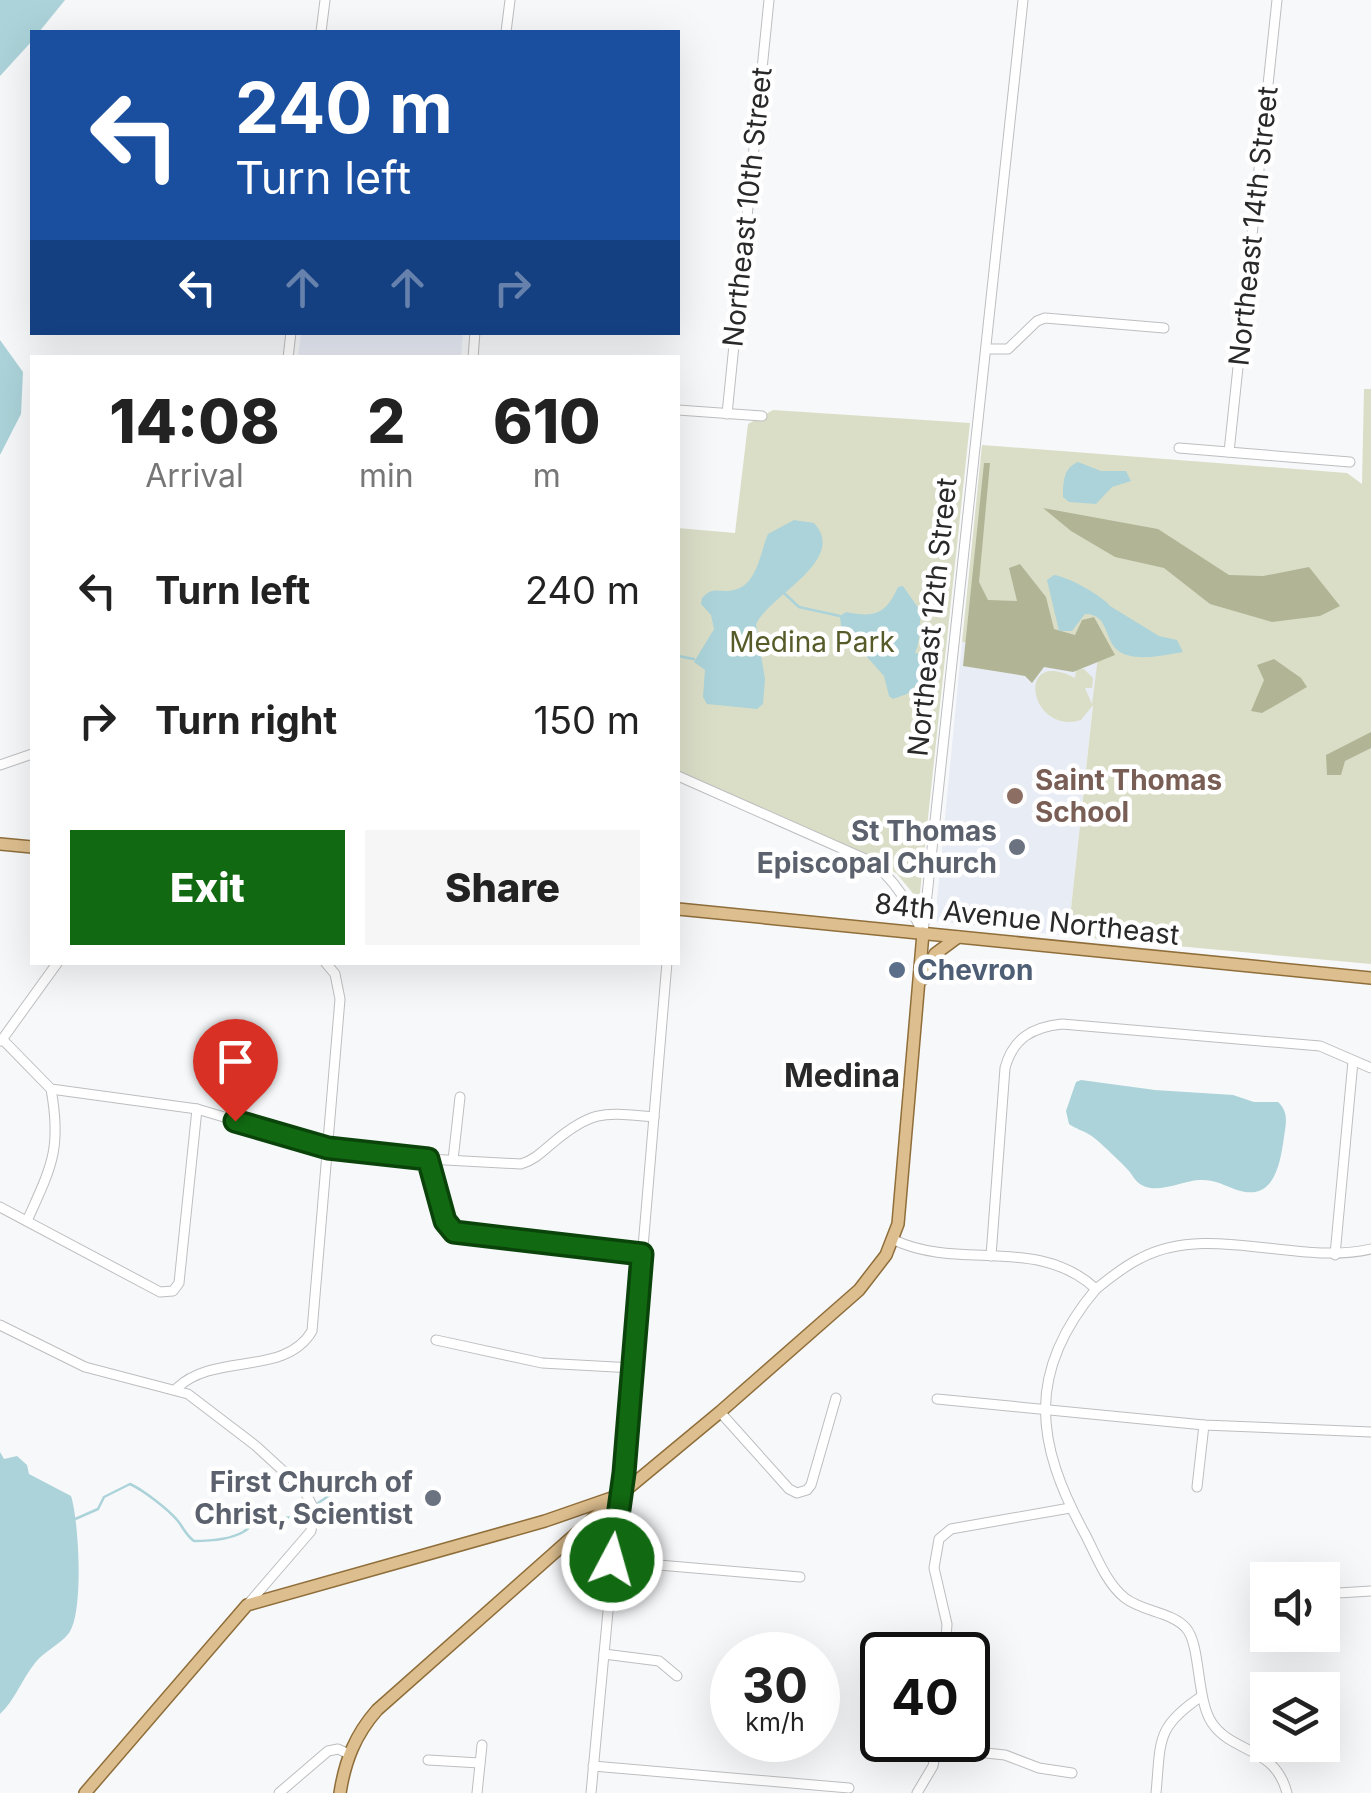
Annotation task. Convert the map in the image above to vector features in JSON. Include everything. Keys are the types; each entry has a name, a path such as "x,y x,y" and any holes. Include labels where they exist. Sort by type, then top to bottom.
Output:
{"main road":[{"path":"0,844 30,847"},
{"name":"84th Avenue Northeast","path":"680,909 1371,978"},
{"name":"Northeast 12th Street","path":"894,1240 901,1204 923,934"},
{"path":"919,987 934,954 958,937"},
{"path":"340,1793 348,1754 378,1710 859,1290 894,1240"},
{"path":"85,1793 247,1605 546,1520 620,1495"},
{"path":"546,1520 561,1526 566,1535 563,1546"}],"street":[{"path":"322,30 325,0"},
{"path":"506,30 510,0"},
{"name":"Northeast 10th Street","path":"727,414 768,0"},
{"name":"Northeast 12th Street","path":"923,934 1024,0"},
{"name":"Northeast 14th Street","path":"1229,452 1277,0"},
{"path":"986,348 1008,349 1045,318 1164,328"},
{"path":"680,410 762,416"},
{"path":"1179,448 1350,462"},
{"path":"0,765 30,755"},
{"path":"680,777 870,861 884,871 905,898 923,934"},
{"path":"905,898 917,902 929,889"},
{"path":"28,1221 55,1156 58,1128 51,1090 1,1041 56,965"},
{"path":"177,1388 208,1370 288,1354 307,1339 314,1322 340,999 335,974 328,965"},
{"path":"591,1793 633,1368 666,965"},
{"path":"991,1256 1005,1068 1015,1044 1030,1032 1062,1024 1320,1046 1371,1068"},
{"path":"1335,1255 1353,1061"},
{"path":"51,1090 197,1110 328,1148 521,1164 534,1159 590,1116 604,1113 654,1117"},
{"path":"453,1160 460,1097"},
{"path":"0,1207 160,1292 172,1291 179,1282 197,1110"},
{"path":"428,1159 445,1221 454,1232 642,1254"},
{"path":"894,1240 939,1252 1054,1262 1081,1275 1096,1290"},
{"path":"1288,1793 1282,1776 1270,1762 1212,1722 1186,1627 1125,1598 1110,1581 1054,1470 1046,1410 1048,1385 1061,1338 1072,1318 1096,1290 1142,1256 1185,1244 1335,1255 1371,1249"},
{"path":"0,1325 85,1367 177,1388 296,1481 310,1499 314,1517 311,1531 247,1605"},
{"path":"436,1340 542,1363 633,1368"},
{"path":"720,1412 789,1489 797,1493 811,1485 836,1398"},
{"path":"937,1399 1204,1425 1371,1432"},
{"path":"1198,1487 1204,1425"},
{"path":"946,1632 934,1568 935,1546 945,1532 1070,1508"},
{"path":"612,1560 800,1577"},
{"path":"268,1582 278,1596"},
{"path":"1340,1593 1371,1591"},
{"path":"604,1654 659,1662 677,1676"},
{"path":"1156,1793 1162,1736 1168,1724 1202,1696"},
{"path":"477,1793 482,1745"},
{"path":"279,1793 328,1751 338,1749 348,1754"},
{"path":"990,1752 1039,1768 1072,1773"},
{"path":"428,1760 480,1763"},
{"path":"917,1793 934,1762"},
{"path":"593,1766 849,1788"}],"shaded area":[{"path":"301,335 463,335 461,355 298,355"},
{"name":"Saint Thomas School","path":"962,642 1098,657 1068,936 935,921"}],"green space":[{"path":"1364,389 1371,389 1371,964 1068,936 1093,705 1081,720 1063,721 1050,716 1040,705 1036,681 1043,673 1056,671 1075,678 1076,669 1084,669 1093,678 1092,688 1085,688 1092,704 1098,657 962,642 982,445 1347,473 1362,484"},
{"name":"Medina Park","path":"773,410 970,423 920,893 916,897 897,874 864,853 680,773 680,528 735,533 748,424"},
{"path":"984,463 990,463 979,582 988,600 1017,601 1009,568 1020,564 1046,597 1054,629 1075,635 1082,620 1094,617 1115,655 1073,672 1044,667 1032,683 1025,676 963,666"},
{"path":"1043,508 1158,529 1229,575 1263,576 1309,567 1340,606 1320,616 1272,622 1210,604 1164,568 1115,557 1071,531"},
{"path":"1274,659 1307,687 1262,713 1251,711 1264,680 1257,665"},
{"path":"1371,732 1371,748 1345,761 1341,775 1327,775 1326,755"}],"water":[{"path":"0,0 65,0 41,30 30,30 30,43 0,76"},
{"path":"0,340 23,372 21,414 0,455"},
{"path":"1078,462 1101,471 1126,471 1131,481 1112,487 1096,504 1069,502 1063,497 1065,476"},
{"path":"794,520 814,523 822,537 822,550 804,576 756,624 765,679 763,704 757,709 707,704 703,697 705,670 694,662 714,629 711,615 701,604 702,598 712,591 736,590 744,585 755,571 768,534"},
{"path":"1054,575 1084,587 1159,636 1177,640 1183,652 1151,657 1127,655 1115,647 1103,623 1093,615 1085,614 1072,631 1059,631 1047,580"},
{"path":"903,586 921,612 915,653 926,655 922,665 924,677 907,694 893,699 884,676 842,636 840,616 846,612 878,612"},
{"path":"1076,1082 1278,1102 1286,1122 1273,1178 1259,1191 1249,1192 1205,1180 1159,1188 1143,1185 1098,1141 1069,1124 1066,1111"},
{"path":"0,1452 4,1459 17,1456 27,1465 29,1474 71,1496 79,1566 77,1607 69,1633 35,1663 0,1714"}],"waterway":[{"path":"784,593 799,607 840,616"},
{"path":"926,655 935,655"},
{"path":"680,656 694,659"},
{"path":"318,1503 351,1481"},
{"path":"73,1520 98,1509 104,1497 130,1484 168,1511 194,1541 232,1536 257,1523 306,1511"}],"place":[{"name":"Saint Thomas School","path":"1015,796"},
{"name":"St Thomas Episcopal Church","path":"1017,847"},
{"name":"Chevron","path":"897,970"},
{"name":"First Church of Christ, Scientist","path":"433,1498"}],"district":[{"name":"Medina","path":"842,1075"}],"route":[{"path":"235,1121 328,1148 428,1159 445,1221 454,1232 463,1235 642,1254 624,1473 612,1560"}]}
